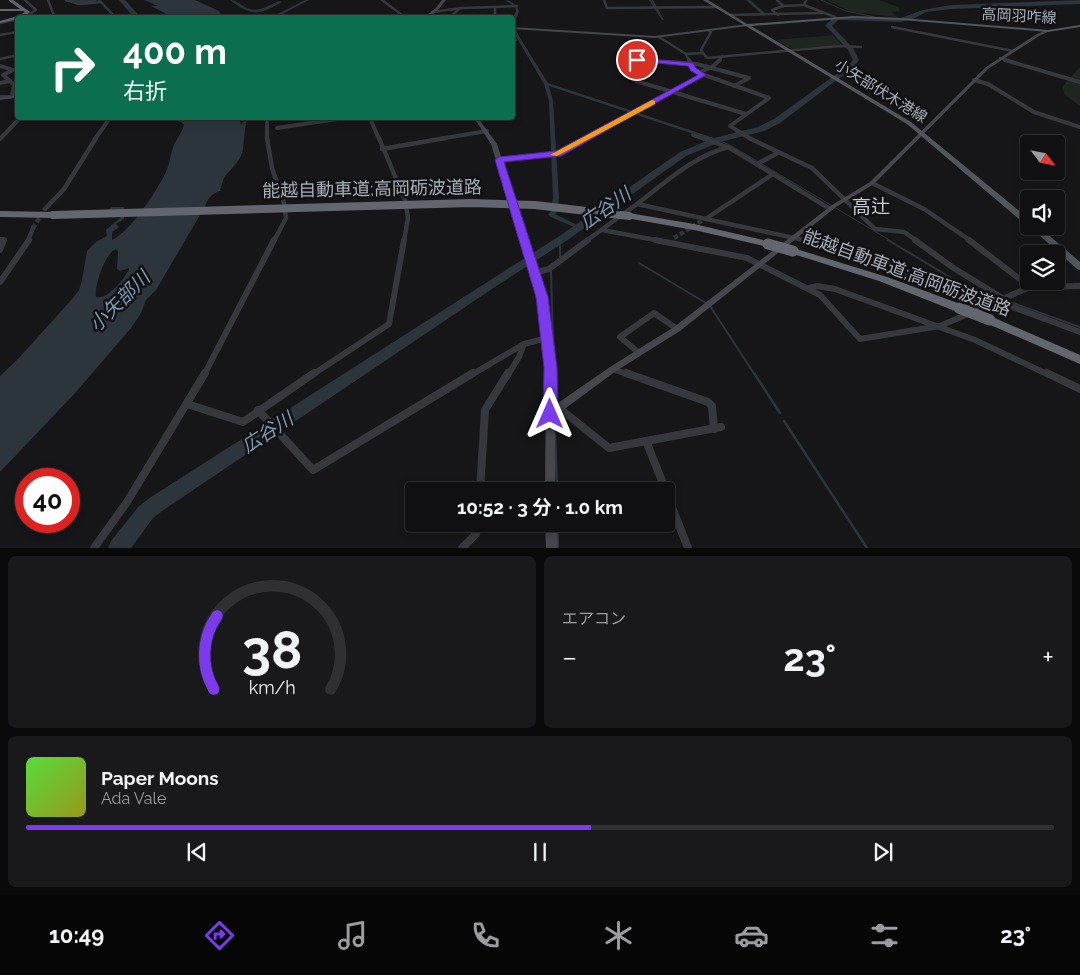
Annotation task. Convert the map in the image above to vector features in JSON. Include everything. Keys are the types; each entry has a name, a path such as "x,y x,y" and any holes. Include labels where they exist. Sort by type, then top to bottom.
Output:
{"highway":[{"path":"10,0 28,12 23,15"},
{"path":"0,10 18,9 23,12 17,15"},
{"path":"0,23 15,16"},
{"path":"0,23 15,18"},
{"name":"能越自動車道;高岡砺波道路","path":"0,214 53,215 471,203 543,206 629,216 694,227 793,251 874,277 959,308 1080,360"}],"main road":[{"name":"小矢部伏木港線","path":"705,0 922,132 1020,215"},
{"name":"高岡羽咋線","path":"747,25 834,17 902,19 1048,31 1080,26"},
{"path":"1044,235 1079,265"}],"street":[{"path":"25,0 36,10 28,15"},
{"path":"48,0 54,15"},
{"path":"66,0 70,3 80,4 100,1 113,15"},
{"path":"382,0 402,15"},
{"path":"428,15 441,5 444,0"},
{"path":"604,0 607,8 717,7"},
{"path":"777,0 783,6"},
{"path":"804,5 806,0"},
{"path":"778,15 772,10 783,6 804,5 834,17"},
{"path":"432,12 518,6"},
{"path":"495,7 495,15"},
{"path":"452,15 458,9"},
{"path":"730,15 822,13"},
{"path":"0,23 15,20"},
{"path":"515,30 659,37 747,25"},
{"path":"892,27 1013,51"},
{"path":"707,58 701,50 711,32 708,31"},
{"path":"554,411 638,352 678,328 832,207 872,183 974,80 1000,58 1048,31"},
{"path":"0,35 15,32"},
{"path":"659,37 686,54 703,53"},
{"path":"707,58 840,46 861,47"},
{"path":"686,54 690,64 700,74 769,98 730,126 778,153 812,168 875,229 904,232 1001,300 1080,332"},
{"path":"0,59 15,56"},
{"path":"499,160 558,154 672,92 718,63 722,56"},
{"path":"619,58 701,65 750,78 734,86"},
{"path":"701,65 707,61 707,58"},
{"path":"1000,58 1080,82"},
{"path":"0,66 14,70 3,75 14,85 13,96 0,98"},
{"path":"974,80 988,84 1034,112 1080,127"},
{"path":"0,83 10,81"},
{"path":"636,81 746,114"},
{"path":"0,139 18,120"},
{"path":"44,209 64,190 82,158 109,120"},
{"path":"94,548 127,502 187,404 286,218 285,200 276,184 268,150 267,120"},
{"path":"277,128 331,120"},
{"path":"187,404 243,422 258,410 389,324 408,218 405,200 371,120"},
{"path":"478,120 487,131 494,144 542,297 554,411 550,482"},
{"path":"382,149 487,131"},
{"path":"693,135 728,147 759,163 773,174 832,207"},
{"path":"533,271 549,269 700,157 728,147"},
{"path":"759,163 778,153"},
{"path":"705,219 773,174"},
{"path":"872,183 924,209 992,256 1020,279"},
{"path":"637,204 794,237 924,278 991,305"},
{"path":"0,282 28,242 33,228"},
{"path":"602,230 668,241 747,258 809,288 832,306 860,339 940,326 1023,290"},
{"path":"668,241 674,238"},
{"path":"0,239 4,240 0,250"},
{"path":"809,288 817,286 835,288 940,326 1080,389"},
{"path":"1065,286 1080,286"},
{"path":"638,352 620,337 654,313 678,328"},
{"path":"258,410 313,470 524,344 547,338"},
{"path":"481,482 485,410 519,357 524,344"},
{"path":"554,411 609,448 717,428 712,406 708,402 613,369"},
{"path":"646,441 662,482"},
{"path":"675,514 688,548"},
{"path":"462,548 477,532"},
{"path":"551,532 552,548"}],"shaded area":[{"path":"827,0 879,0 899,7 899,11 892,12 897,17 851,12"},
{"path":"833,35 842,45 791,49 776,40"},
{"path":"1080,67 1080,106 1065,95 1062,87"}],"water":[{"path":"144,0 195,0 219,11 221,15 167,15 151,6 158,6"},
{"name":"小矢部川","path":"179,120 239,120 241,124 247,120 241,156 225,176 220,190 222,190 211,196 207,201 203,213 200,215 156,290 146,300 141,313 131,328 76,392 0,472 0,376 19,358 79,290 87,251 96,242 107,236 106,230 121,217 103,214 112,207 124,207 124,219 116,224 119,227 112,232 112,240 127,229 149,201 167,171 175,142 184,124","holes":["116,249 118,252 117,269 120,271 129,268 119,284 110,292 101,297 96,297 101,270 108,257"]}],"waterway":[{"path":"72,0 82,2 94,1"},
{"path":"122,0 135,15"},
{"path":"232,0 246,9 255,12 280,2"},
{"path":"277,15 307,0"},
{"path":"507,0 517,7 518,11 515,18"},
{"path":"651,0 663,19"},
{"path":"748,0 764,14"},
{"path":"821,0 846,11 875,17"},
{"name":"広谷川","path":"118,548 146,512 158,503 487,286 565,237 683,154 717,140 761,129 777,121 852,66 856,60 851,49 828,25 837,18 901,20 911,18 925,11 951,7 1080,2"},
{"path":"515,32 546,84"},
{"path":"546,84 717,140"},
{"path":"546,84 551,101 556,198 554,212 551,215 578,227"},
{"path":"717,140 730,145 891,241"},
{"path":"560,240 560,259"},
{"path":"888,240 958,282 995,297"},
{"path":"639,263 706,303"},
{"path":"551,272 554,375"},
{"path":"1005,300 1080,327"},
{"path":"710,306 755,375"},
{"path":"554,373 555,406"},
{"path":"754,373 780,413"},
{"path":"784,421 867,548"},
{"path":"555,434 557,482"},
{"path":"557,532 558,548"}],"tunnel":[{"path":"33,228 45,209"},
{"path":"674,238 703,220"}],"slow traffic":[{"path":"554,155 652,102"}],"district":[{"name":"高辻","path":"871,206"}],"route":[{"path":"550,414 550,368 542,297 499,160 558,154 702,75 696,72 690,64 637,60"}]}
